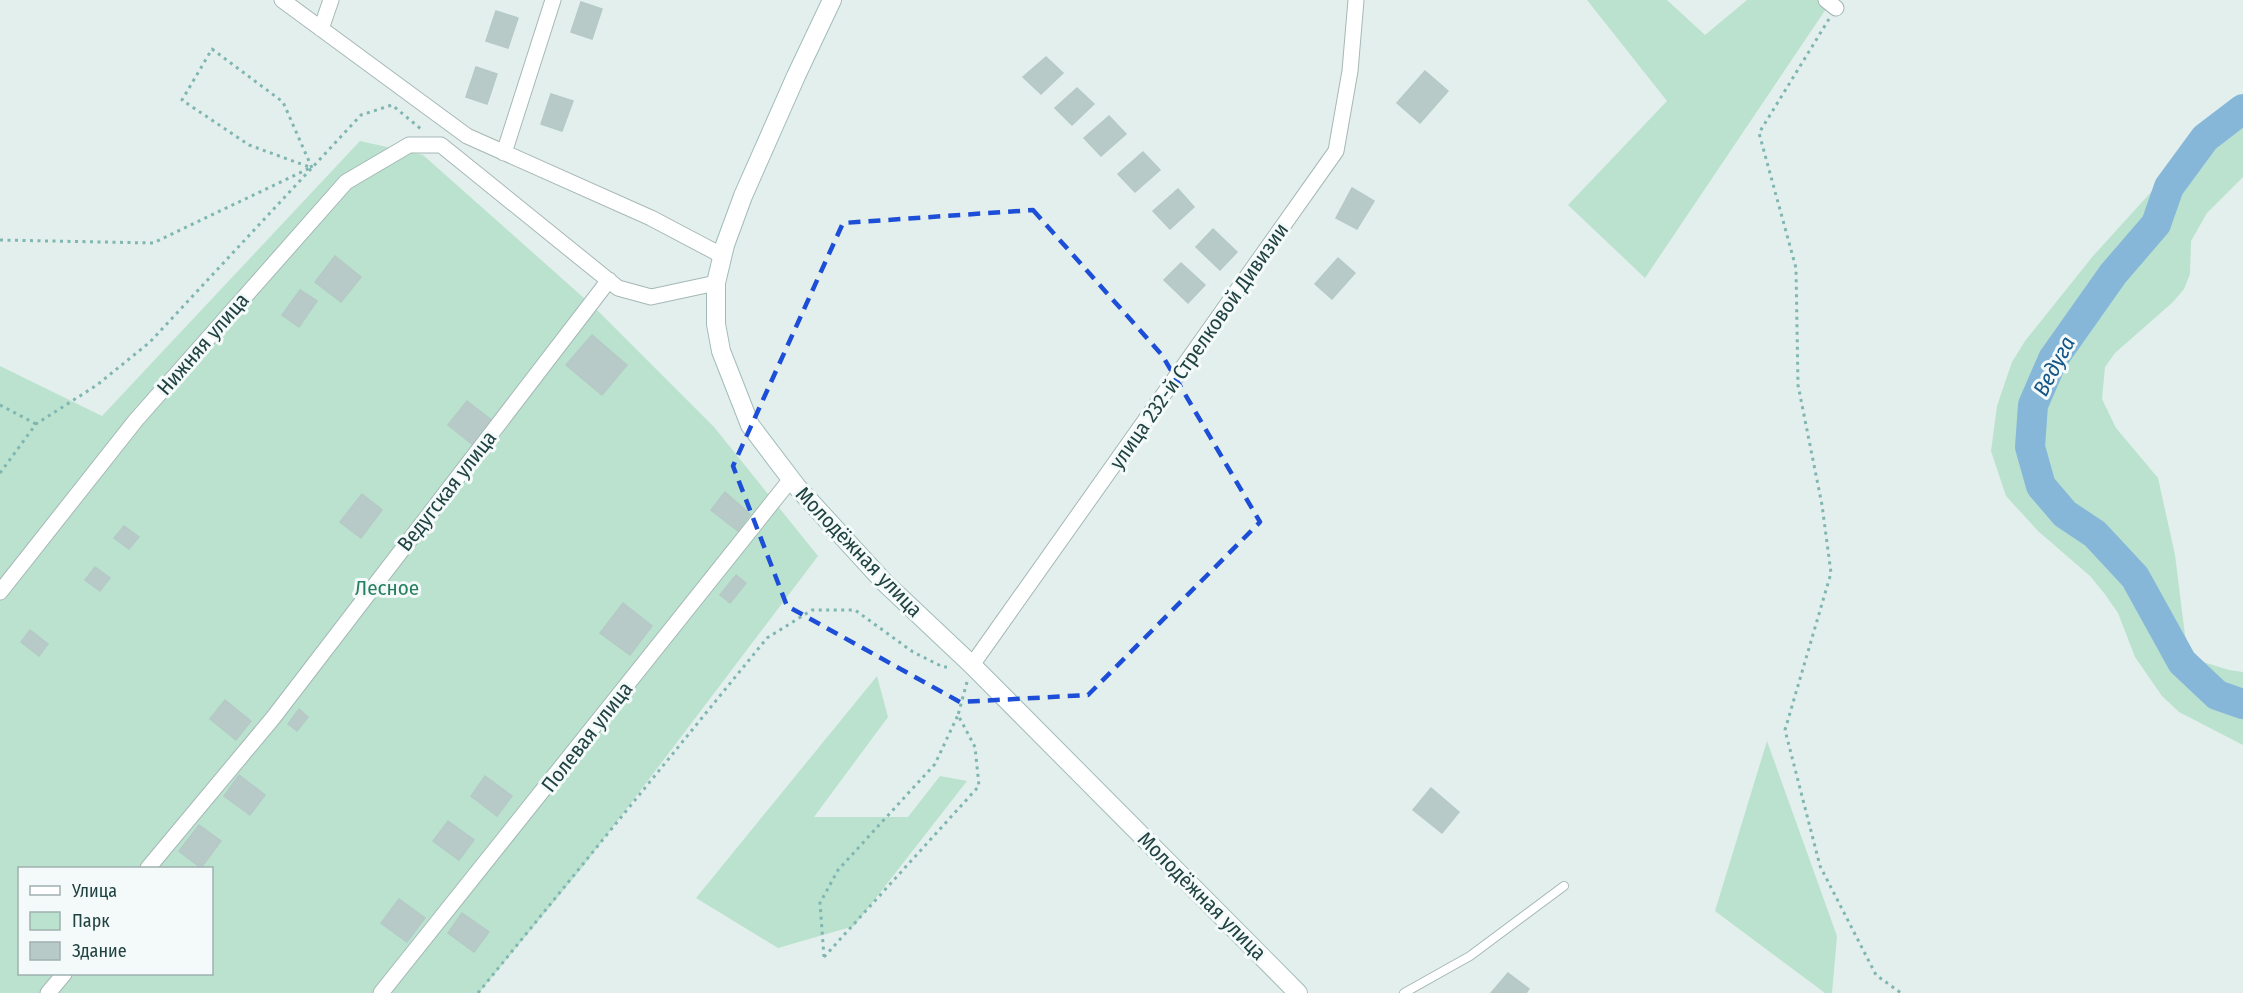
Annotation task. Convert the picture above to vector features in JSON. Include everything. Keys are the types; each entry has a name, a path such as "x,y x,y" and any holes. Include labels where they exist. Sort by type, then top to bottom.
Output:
{"main road":[{"name":"Молодёжная улица","path":"832,0 743,196 716,283 716,324 721,351 750,425 791,479 884,582 972,665 1298,993"}],"street":[{"path":"282,0 467,136 651,218 723,256"},
{"path":"321,28 331,0"},
{"path":"504,153 553,0"},
{"name":"улица 232-й Стрелковой Дивизии","path":"972,665 1336,151 1350,71 1356,0"},
{"name":"Нижняя улица","path":"0,592 136,420 346,182 409,145 441,145"},
{"path":"441,145 618,288 651,297 716,283"},
{"name":"Ведугская улица","path":"149,867 273,718 609,280"},
{"name":"Полевая улица","path":"381,993 791,479"},
{"path":"48,993 63,975"}],"lane":[{"path":"1404,993 1470,956 1564,886"}],"path":[{"path":"1831,4 1759,133 1796,268 1798,385 1831,573 1785,730 1820,866 1876,975 1901,993"},
{"path":"212,49 283,102 312,168 249,146 182,100 212,49"},
{"path":"0,473 36,424 97,385 150,342 361,115 392,105 441,145"},
{"path":"0,240 153,243 312,168"},
{"path":"0,405 36,424"},
{"path":"478,993 767,639 812,610 855,610 913,652 943,667 972,665 958,715 934,764 838,870 820,903 824,957 979,786 975,747 958,715"}],"highlighted area":[{"path":"1033,210 1162,355 1260,522 1088,695 960,702 787,606 733,466 843,223"}],"green space":[{"path":"1587,0 1667,0 1705,35 1747,0 1832,0 1645,278 1568,205 1667,101"},
{"path":"2243,117 2243,177 2207,213 2191,241 2190,274 2184,289 2173,302 2115,353 2105,367 2102,399 2116,428 2158,478 2175,555 2185,635 2190,649 2200,661 2243,672 2243,745 2179,712 2162,696 2135,657 2118,613 2104,593 2090,576 2038,531 2006,496 1991,451 1997,406 2012,362 2025,341 2093,256 2153,190 2181,151"},
{"name":"Лесное","path":"360,141 423,155 593,306 714,427 818,556 581,869 479,993 0,993 0,366 102,416"},
{"path":"877,676 888,717 814,817 908,817 940,776 967,781 854,926 778,948 696,898"},
{"path":"1767,741 1837,936 1832,993 1825,993 1715,911"}],"building":[{"path":"581,2 602,9 592,39 571,32"},
{"path":"496,11 518,18 508,48 486,41"},
{"path":"1046,57 1063,73 1041,94 1023,77"},
{"path":"476,67 497,74 487,104 466,97"},
{"path":"1425,71 1448,91 1420,123 1397,103"},
{"path":"1077,88 1094,104 1072,125 1055,108"},
{"path":"551,94 573,101 562,131 541,124"},
{"path":"1109,116 1126,134 1101,156 1084,138"},
{"path":"1143,152 1160,170 1135,192 1118,174"},
{"path":"1352,188 1374,201 1357,229 1336,218"},
{"path":"1178,189 1194,207 1170,229 1153,211"},
{"path":"1213,229 1237,252 1220,270 1196,247"},
{"path":"335,256 361,277 341,302 315,282"},
{"path":"1338,258 1355,273 1332,299 1315,284"},
{"path":"1181,263 1205,285 1188,303 1164,280"},
{"path":"300,290 317,301 299,327 282,315"},
{"path":"592,335 627,365 602,395 566,365"},
{"path":"467,401 493,421 473,445 448,425"},
{"path":"725,492 750,514 738,531 711,510"},
{"path":"362,494 382,510 361,538 340,522"},
{"path":"124,526 139,537 129,549 114,538"},
{"path":"95,567 110,578 100,591 85,580"},
{"path":"736,575 746,583 730,603 720,595"},
{"path":"623,603 652,626 630,655 600,633"},
{"path":"30,630 48,644 39,656 21,642"},
{"path":"225,700 251,721 236,740 210,719"},
{"path":"299,709 308,717 297,731 288,724"},
{"path":"239,775 265,795 250,815 224,796"},
{"path":"485,776 512,796 497,816 471,796"},
{"path":"1431,788 1459,812 1442,833 1413,810"},
{"path":"448,821 474,840 459,860 433,841"},
{"path":"199,825 221,841 202,867 179,851"},
{"path":"399,899 425,918 407,942 381,923"},
{"path":"462,913 489,932 474,952 448,933"},
{"path":"1508,973 1529,989 1526,993 1491,993"}],"waterway":[{"name":"Ведуга","path":"2243,109 2205,138 2169,187 2156,224 2113,274 2053,359 2033,405 2030,447 2041,486 2065,514 2095,534 2135,577 2182,662 2217,695 2243,704"}]}
